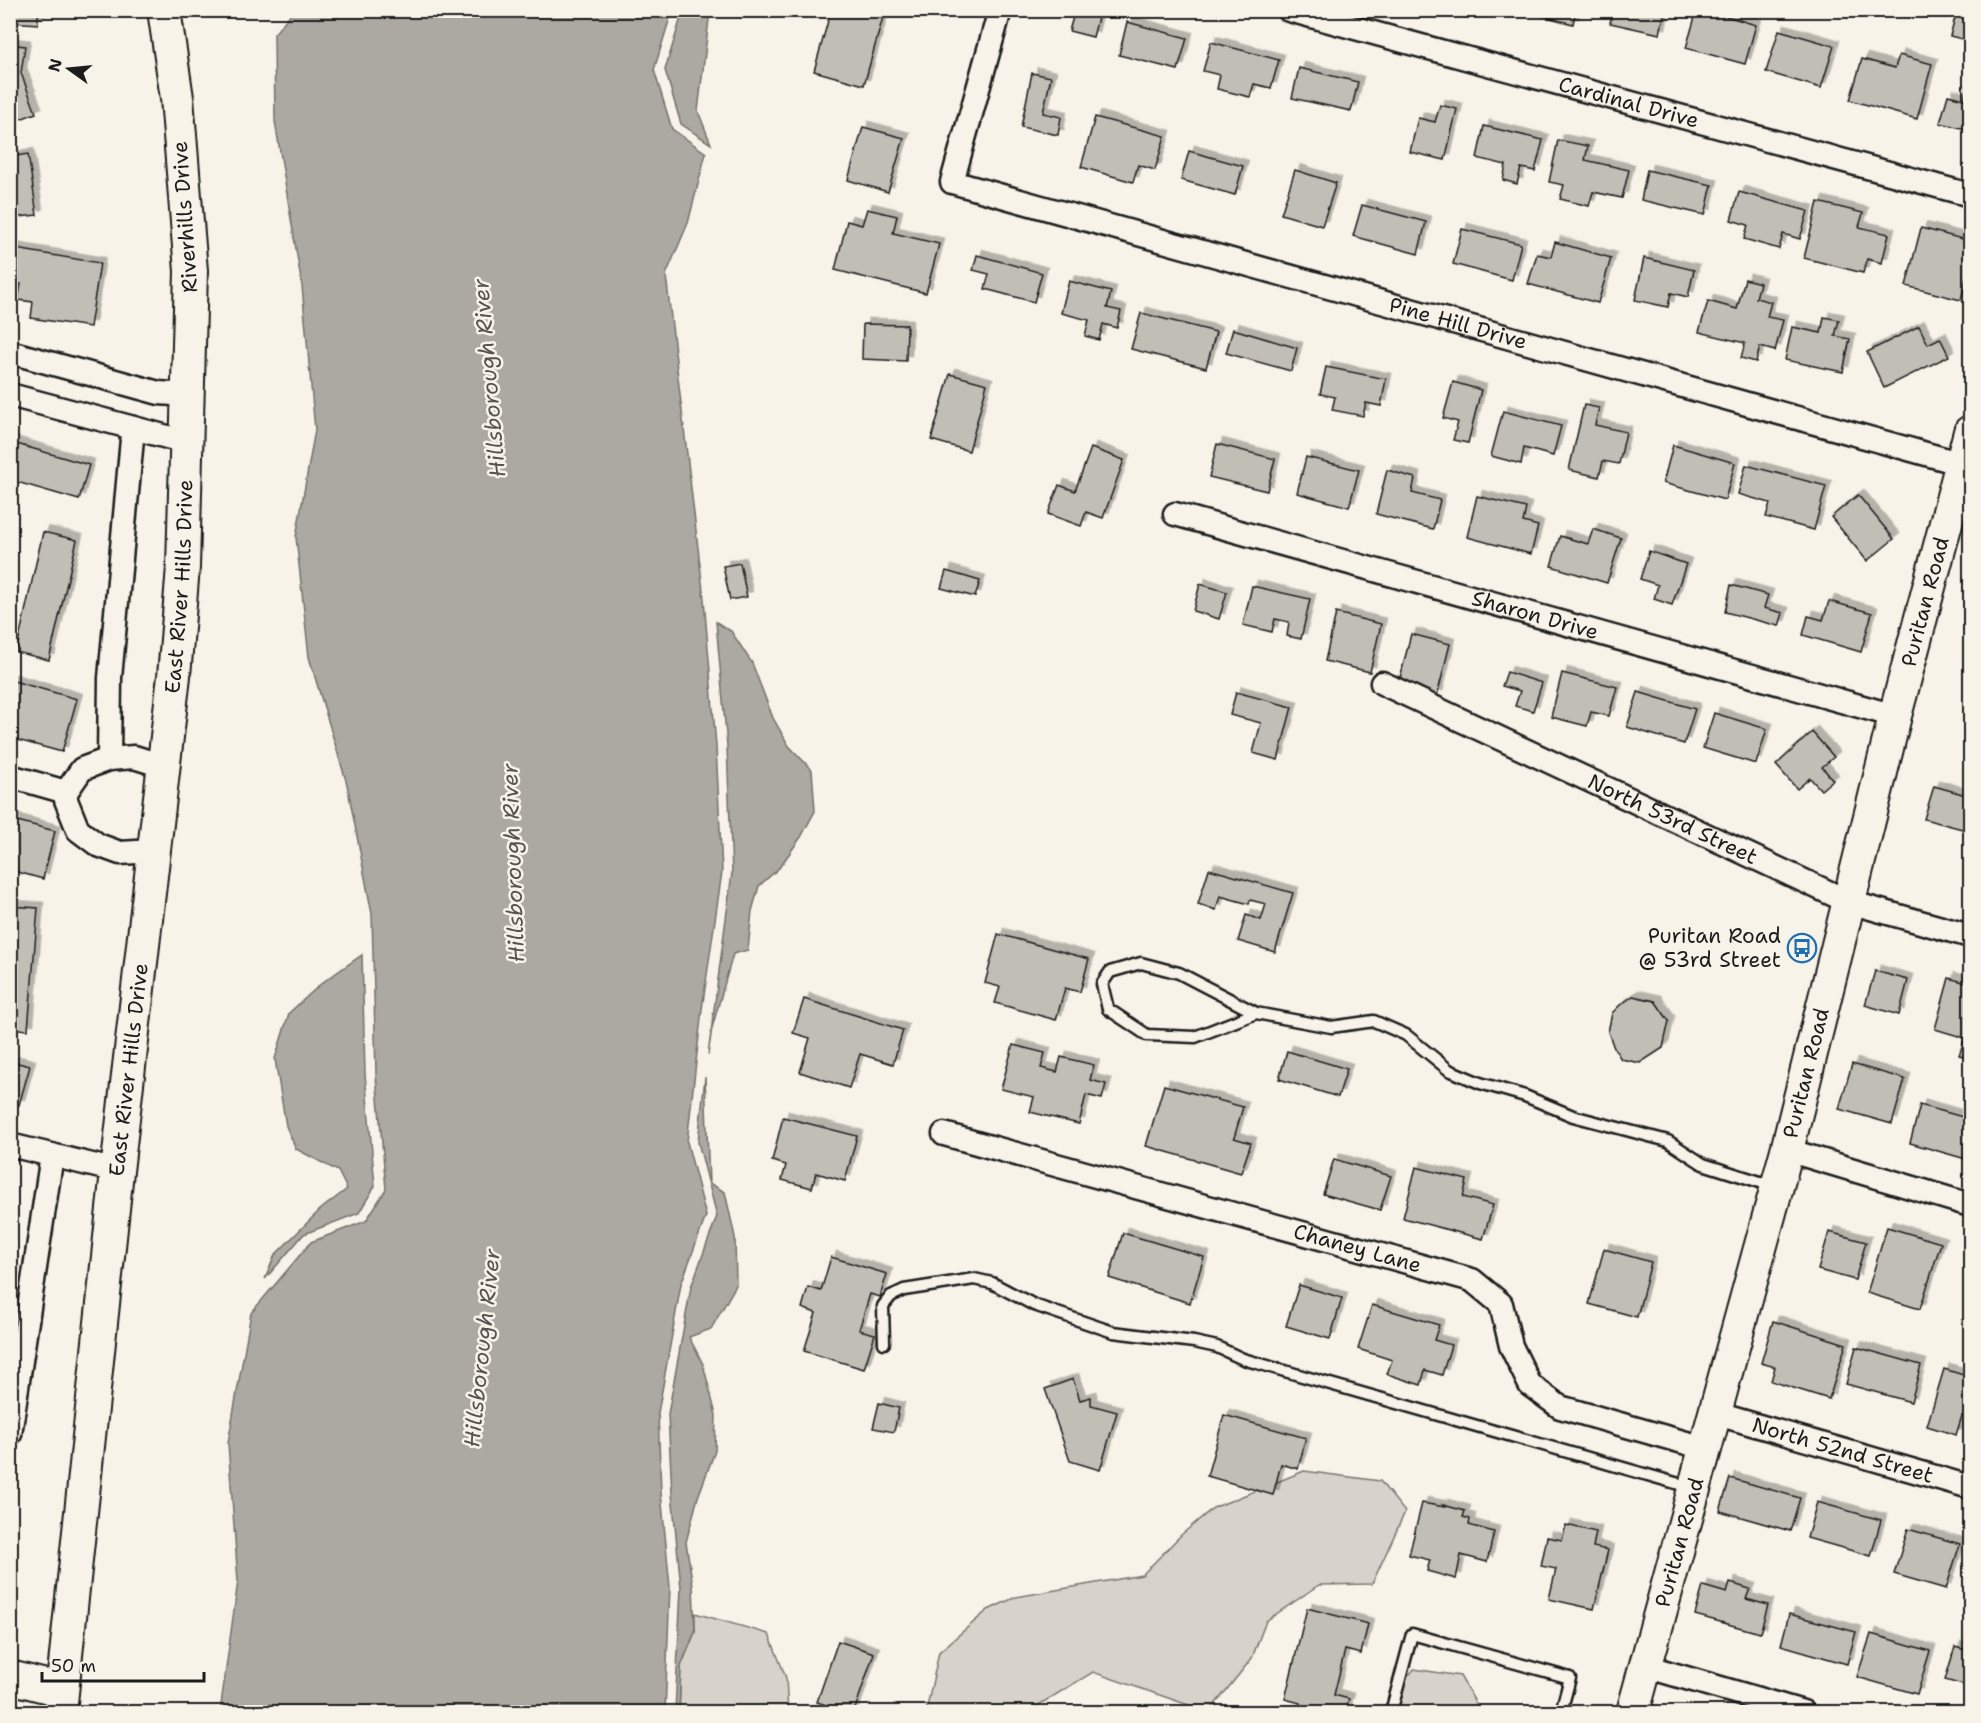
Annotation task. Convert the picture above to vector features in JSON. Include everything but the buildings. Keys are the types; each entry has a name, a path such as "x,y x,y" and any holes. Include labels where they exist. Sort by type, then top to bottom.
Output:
{"street":[{"name":"Riverhills Drive","path":"165,10 177,98 191,271 187,420"},
{"name":"Pine Hill Drive","path":"1000,10 952,182 1962,464"},
{"name":"Cardinal Drive","path":"1288,10 1971,195"},
{"path":"10,352 159,393 187,420"},
{"path":"10,395 133,428 187,420"},
{"name":"East River Hills Drive","path":"61,1701 117,1171 174,676 183,567 187,420"},
{"path":"109,759 110,678 133,428"},
{"name":"Puritan Road","path":"1633,1713 1787,1150 1895,717 1961,506 1962,464 1971,432"},
{"name":"Sharon Drive","path":"1175,514 1895,717"},
{"name":"North 53rd Street","path":"1382,683 1849,902 1971,936"},
{"path":"153,851 120,853 98,845 78,830 66,800 66,792 82,769 109,759 134,757 163,766"},
{"path":"10,776 66,792"},
{"name":"Chaney Lane","path":"944,1134 1472,1280 1500,1304 1511,1347 1530,1385 1560,1407 1704,1449"},
{"path":"10,1145 117,1171"},
{"path":"1787,1150 1971,1205"},
{"path":"10,1434 52,1155"},
{"name":"North 52nd Street","path":"1714,1413 1971,1487"},
{"path":"1645,1666 1803,1713"},
{"path":"10,1677 61,1701"}],"lane":[{"path":"1256,1012 1195,1037 1147,1035 1108,1009 1102,984 1110,972 1141,963 1179,973 1256,1012 1331,1026 1374,1022 1406,1035 1449,1070 1480,1083 1525,1096 1573,1116 1668,1141 1703,1164 1777,1187"},
{"path":"884,1343 883,1306 891,1296 904,1290 923,1286 974,1280 992,1282 1034,1305 1113,1332 1217,1347 1243,1359 1693,1488"},
{"path":"1391,1713 1412,1634 1570,1678 1561,1713"}],"shaded area":[{"path":"1304,1471 1380,1481 1405,1512 1372,1584 1319,1585 1266,1621 1252,1658 1209,1712 1093,1672 1027,1712 926,1712 939,1652 988,1610 1016,1597 1142,1575 1181,1535 1213,1508"},
{"path":"695,1613 769,1634 786,1678 788,1712 679,1712 681,1666 695,1632"},
{"path":"1414,1669 1460,1676 1481,1712 1379,1712"}],"water":[{"name":"Hillsborough River","path":"293,11 672,11 654,70 672,129 706,153 688,223 666,275 704,599 716,746 722,872 702,1009 687,1142 706,1216 681,1284 658,1413 661,1493 670,1587 665,1712 220,1712 238,1581 228,1443 251,1313 311,1242 366,1221 386,1189 376,1075 372,914 347,784 309,657 296,537 315,430 302,286 275,121 274,34"},
{"path":"683,11 710,11 698,111 711,144 681,124 665,70"},
{"path":"716,622 731,631 752,663 773,718 789,746 812,770 815,811 801,837 779,868 759,886 752,911 748,950 733,954 712,1028 708,1055 732,873 727,746"},
{"path":"362,955 365,1074 375,1186 359,1213 304,1234 265,1279 275,1255 321,1209 347,1189 338,1171 296,1149 286,1126 275,1059 289,1013 323,982"},
{"path":"705,1077 709,1183 725,1192 735,1237 736,1285 711,1329 689,1337 703,1364 716,1415 715,1451 698,1497 686,1542 693,1586 695,1632 681,1666 679,1712 675,1712 681,1588 672,1493 668,1414 691,1287 717,1216 698,1142"}],"place":[{"name":"Puritan Road @ 53rd Street","path":"1802,948"}]}
